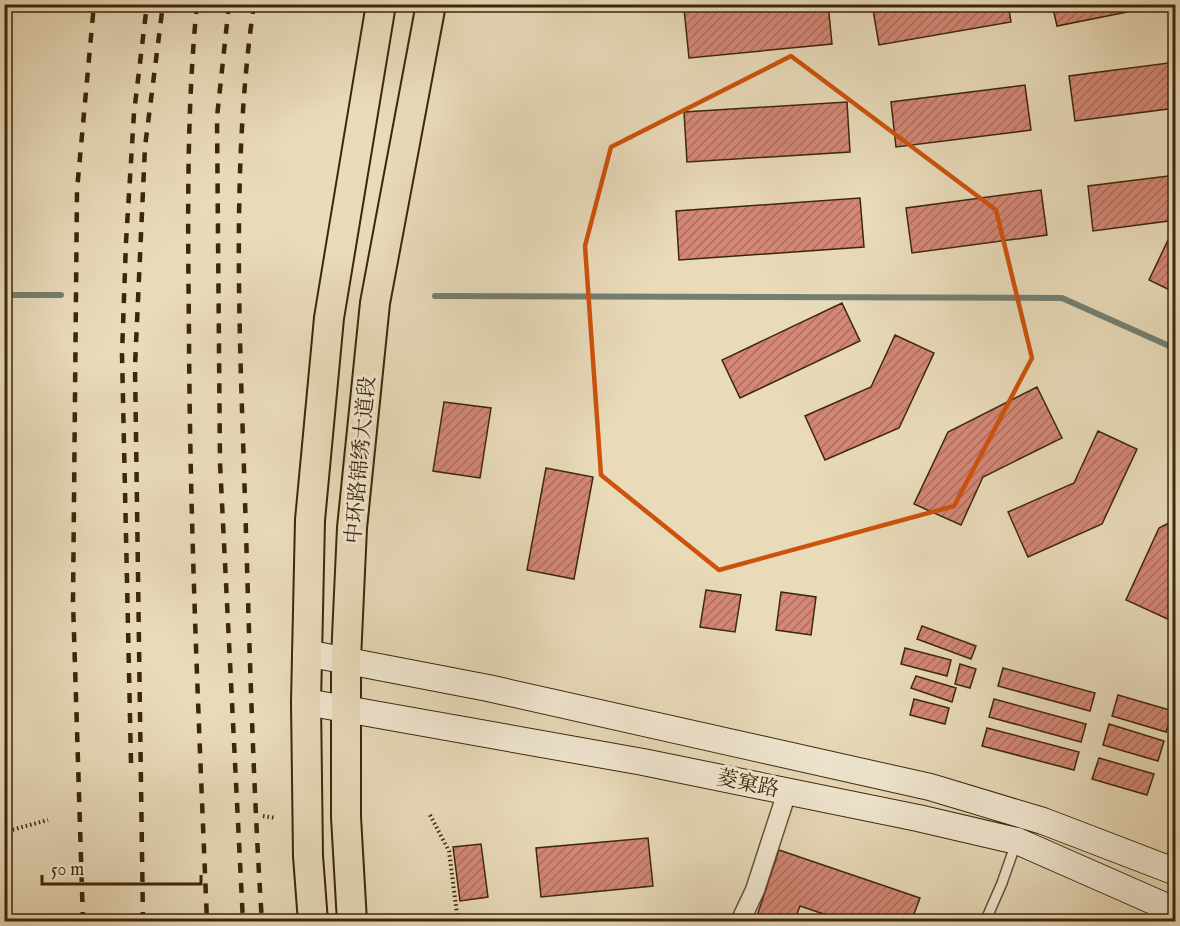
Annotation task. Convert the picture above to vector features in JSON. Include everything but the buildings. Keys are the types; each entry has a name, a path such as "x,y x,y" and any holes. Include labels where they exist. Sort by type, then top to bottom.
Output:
{"main road":[{"name":"中环路锦绣大道段","path":"313,921 308,856 306,702 310,520 329,318 381,4"},
{"name":"中环路锦绣大道段","path":"352,921 346,826 346,659 352,528 375,303 431,4"}],"street":[{"name":"菱窠路","path":"306,653 488,688 930,787 1043,821 1176,872"},
{"name":"菱窠路","path":"306,702 643,762 1017,841 1176,911"},
{"path":"740,921 754,890 787,792"}],"lane":[{"path":"985,921 1017,841"}],"path":[{"path":"430,815 449,851 458,921"},
{"path":"263,816 276,818"},
{"path":"4,832 48,820"}],"highlighted area":[{"path":"791,56 996,210 1032,358 954,506 719,570 601,475 585,246 611,147"}],"waterway":[{"path":"4,295 61,295"},
{"path":"435,296 1062,298 1176,349"}],"railway":[{"path":"83,922 73,602 77,190 94,4"},
{"path":"131,763 122,354 134,113 147,4"},
{"path":"143,922 135,366 145,147 163,4"},
{"path":"197,4 191,87 188,253 195,629 207,922"},
{"path":"229,4 217,117 220,463 243,922"},
{"path":"254,4 242,119 239,296 251,696 262,922"}]}
